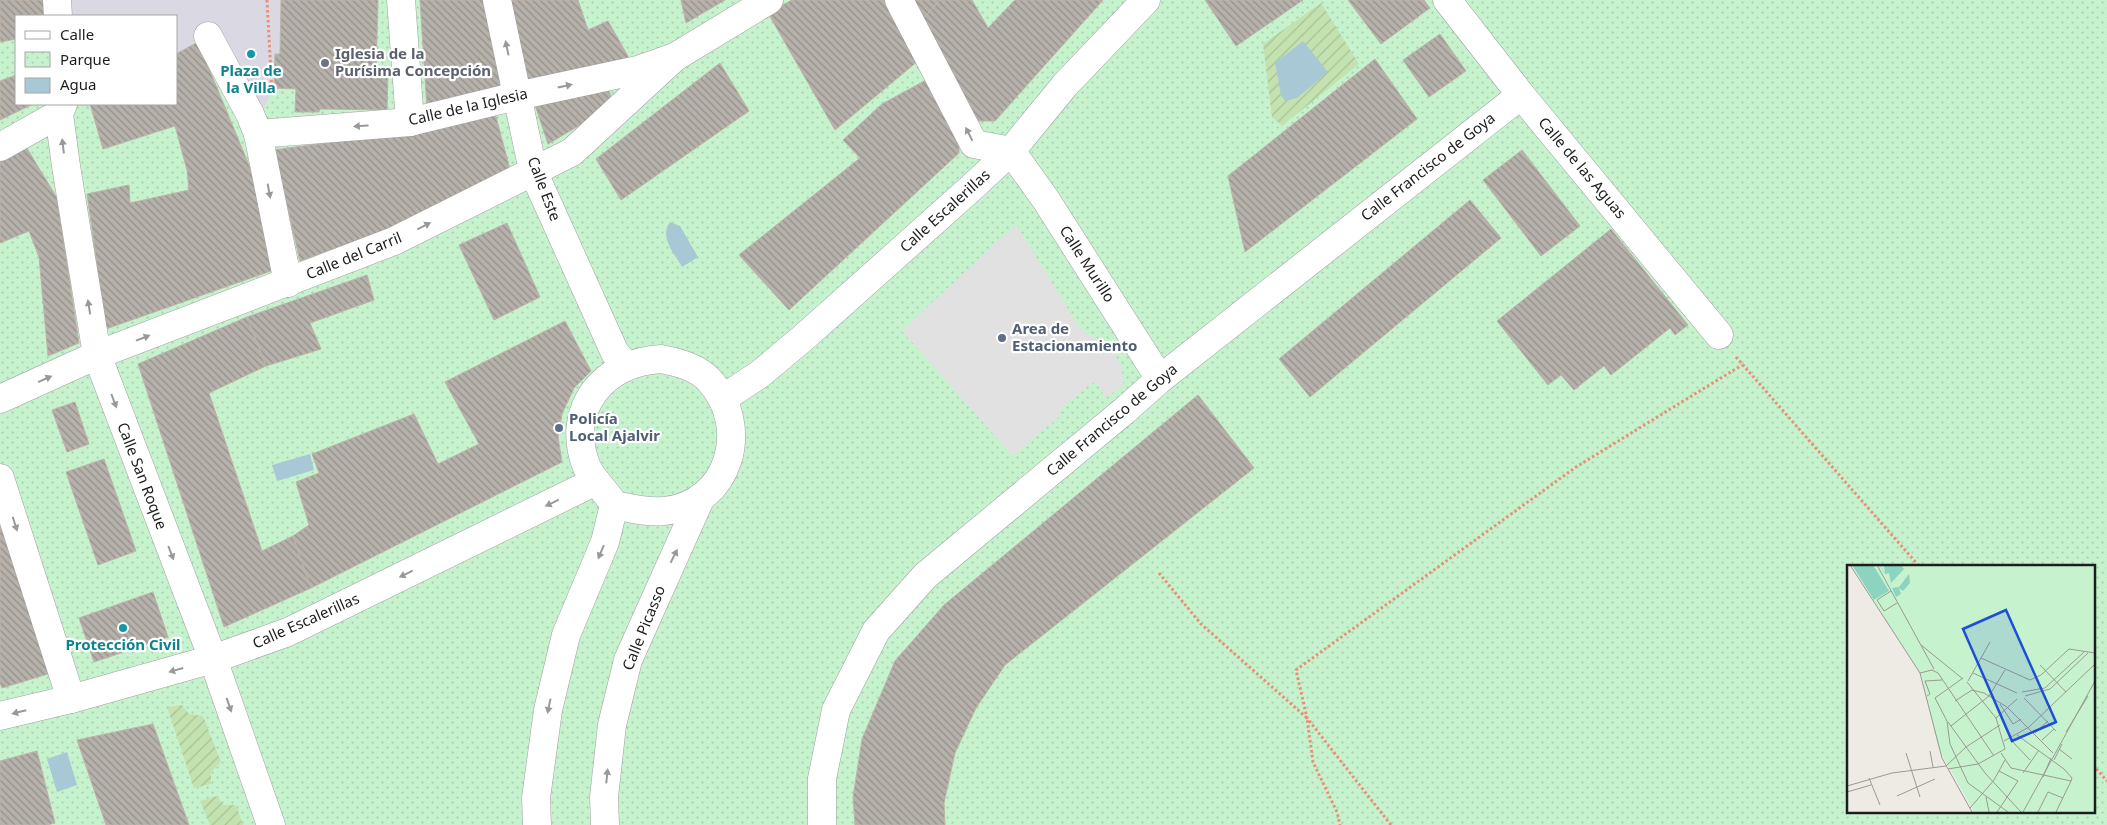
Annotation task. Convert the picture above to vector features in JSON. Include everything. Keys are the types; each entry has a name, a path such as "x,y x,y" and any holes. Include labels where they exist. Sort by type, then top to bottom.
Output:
{"street":[{"path":"58,0 58,15"},
{"path":"401,0 410,122"},
{"name":"Calle Este","path":"497,0 534,171 615,353 626,365"},
{"path":"675,57 769,0"},
{"path":"899,0 974,144 1011,150"},
{"name":"Calle Escalerillas","path":"722,399 752,379 796,344 963,196 1011,150 1065,85 1146,0"},
{"name":"Calle de las Aguas","path":"1447,0 1520,95 1719,335"},
{"path":"208,36 250,114 266,133 288,283"},
{"name":"Calle de la Iglesia","path":"266,133 410,122 517,96 638,70 675,57"},
{"name":"Calle del Carril","path":"0,399 97,355 394,241 572,152 675,57"},
{"name":"Calle Francisco de Goya","path":"822,825 822,780 836,710 876,631 925,576 1160,379 1520,95"},
{"path":"0,147 61,109"},
{"name":"Calle San Roque","path":"61,109 66,166 97,355 213,659 271,825"},
{"name":"Calle Murillo","path":"1011,150 1036,185 1160,379"},
{"path":"537,825 536,798 548,710 566,635 605,542 614,506 609,495 586,467 580,433 583,416 589,400 598,386 611,374 626,365 652,360 678,362 695,369 709,380 728,410 732,429 731,448 726,467 715,484 701,497 683,506 664,511 645,511 614,506"},
{"path":"0,478 71,699"},
{"name":"Calle Escalerillas","path":"0,716 71,699 213,659 288,632 596,481"},
{"name":"Calle Picasso","path":"606,825 604,797 612,725 628,660 701,497"}],"path":[{"path":"266,133 267,0"},
{"path":"1719,335 1742,365 1918,565"},
{"path":"1340,825 1337,812 1313,762 1307,718 1296,670 1576,467 1742,365"},
{"path":"1159,573 1201,624 1307,718 1391,825"},
{"path":"2094,766 2107,781"}],"green space":[{"path":"0,0 2107,0 2107,825 0,825"},
{"path":"1321,3 1359,64 1282,126 1272,117 1263,44"},
{"path":"182,705 189,714 203,716 221,762 211,772 211,784 194,788 167,707"},
{"path":"217,796 223,805 236,805 243,825 210,825 200,801"}],"shaded area":[{"name":"Plaza de la Villa","path":"46,0 281,0 280,54 275,54 274,88 264,108 248,101 198,42 178,53 178,15 47,15"},
{"name":"Area de Estacionamiento","path":"1016,224 1081,330 1109,346 1122,366 1123,385 1106,398 1095,381 1061,408 1060,416 1013,456 902,331"}],"water":[{"path":"1303,41 1328,72 1297,98 1285,101 1281,95 1275,63"},
{"path":"670,222 680,226 698,257 682,267 667,239 666,233"},
{"path":"310,454 314,470 277,481 272,465"},
{"path":"67,752 77,785 57,792 47,759"}],"building":[{"path":"0,0 46,0 47,15 15,15 15,39 0,42"},
{"name":"Iglesia de la Purísima Concepción","path":"281,0 378,0 376,72 388,72 387,110 320,109 319,112 295,112 296,89 274,88 275,54 280,54"},
{"path":"420,0 491,0 509,92 427,109"},
{"path":"509,0 578,0 588,30 608,21 629,58 526,81"},
{"path":"681,0 725,0 686,23"},
{"path":"792,0 886,0 918,61 835,130 768,13"},
{"path":"910,0 940,0 922,20"},
{"path":"940,0 972,0 988,28 1015,0 1103,0 995,121 976,121 922,20"},
{"path":"1205,0 1303,0 1236,46"},
{"path":"1348,0 1424,0 1430,8 1381,44"},
{"path":"1440,34 1466,71 1429,97 1403,60"},
{"path":"198,42 256,182 271,271 106,329 87,194 129,185 130,203 189,190 187,170 175,126 103,149 90,105 178,105 178,53"},
{"path":"1375,59 1417,119 1245,252 1228,176"},
{"path":"720,63 749,111 621,200 596,159"},
{"path":"15,75 15,105 31,105 0,120 0,81"},
{"path":"928,79 959,132 959,153 789,310 739,255 860,158 843,140 882,104"},
{"path":"607,84 612,100 580,125 548,144 534,102"},
{"path":"495,113 511,173 405,223 300,261 274,150 384,135"},
{"path":"25,145 57,198 79,343 48,356 39,257 29,231 0,243 0,159"},
{"path":"1522,150 1580,226 1541,256 1483,180"},
{"path":"1470,200 1501,238 1310,397 1279,359"},
{"path":"507,223 540,297 494,320 459,245"},
{"path":"1611,229 1688,325 1675,335 1670,328 1611,375 1604,366 1574,390 1561,375 1548,385 1497,321"},
{"path":"367,275 374,300 310,323 321,349 266,366 247,317"},
{"path":"247,317 266,366 209,393 262,551 293,536 311,588 224,627 138,364"},
{"path":"565,321 591,371 574,388 562,414 558,437 562,462 311,588 293,536 309,525 296,482 319,473 312,454 414,414 438,464 479,444 445,382"},
{"path":"1198,395 1254,468 1005,665 976,708 955,753 944,803 945,825 855,825 853,797 862,739 895,661 944,605"},
{"path":"75,402 89,444 67,452 52,410"},
{"path":"104,459 136,551 98,565 66,472"},
{"path":"0,506 51,673 2,688 0,683"},
{"name":"Protección Civil","path":"153,592 168,637 94,662 79,618"},
{"path":"153,724 189,825 106,825 77,740"},
{"path":"37,751 55,823 47,825 0,825 0,761"}],"place":[{"name":"Plaza de la Villa","path":"251,54"},
{"name":"Iglesia de la Purísima Concepción","path":"325,63"},
{"name":"Area de Estacionamiento","path":"1002,338"},
{"name":"Policía Local Ajalvir","path":"559,428"},
{"name":"Protección Civil","path":"123,628"}]}
